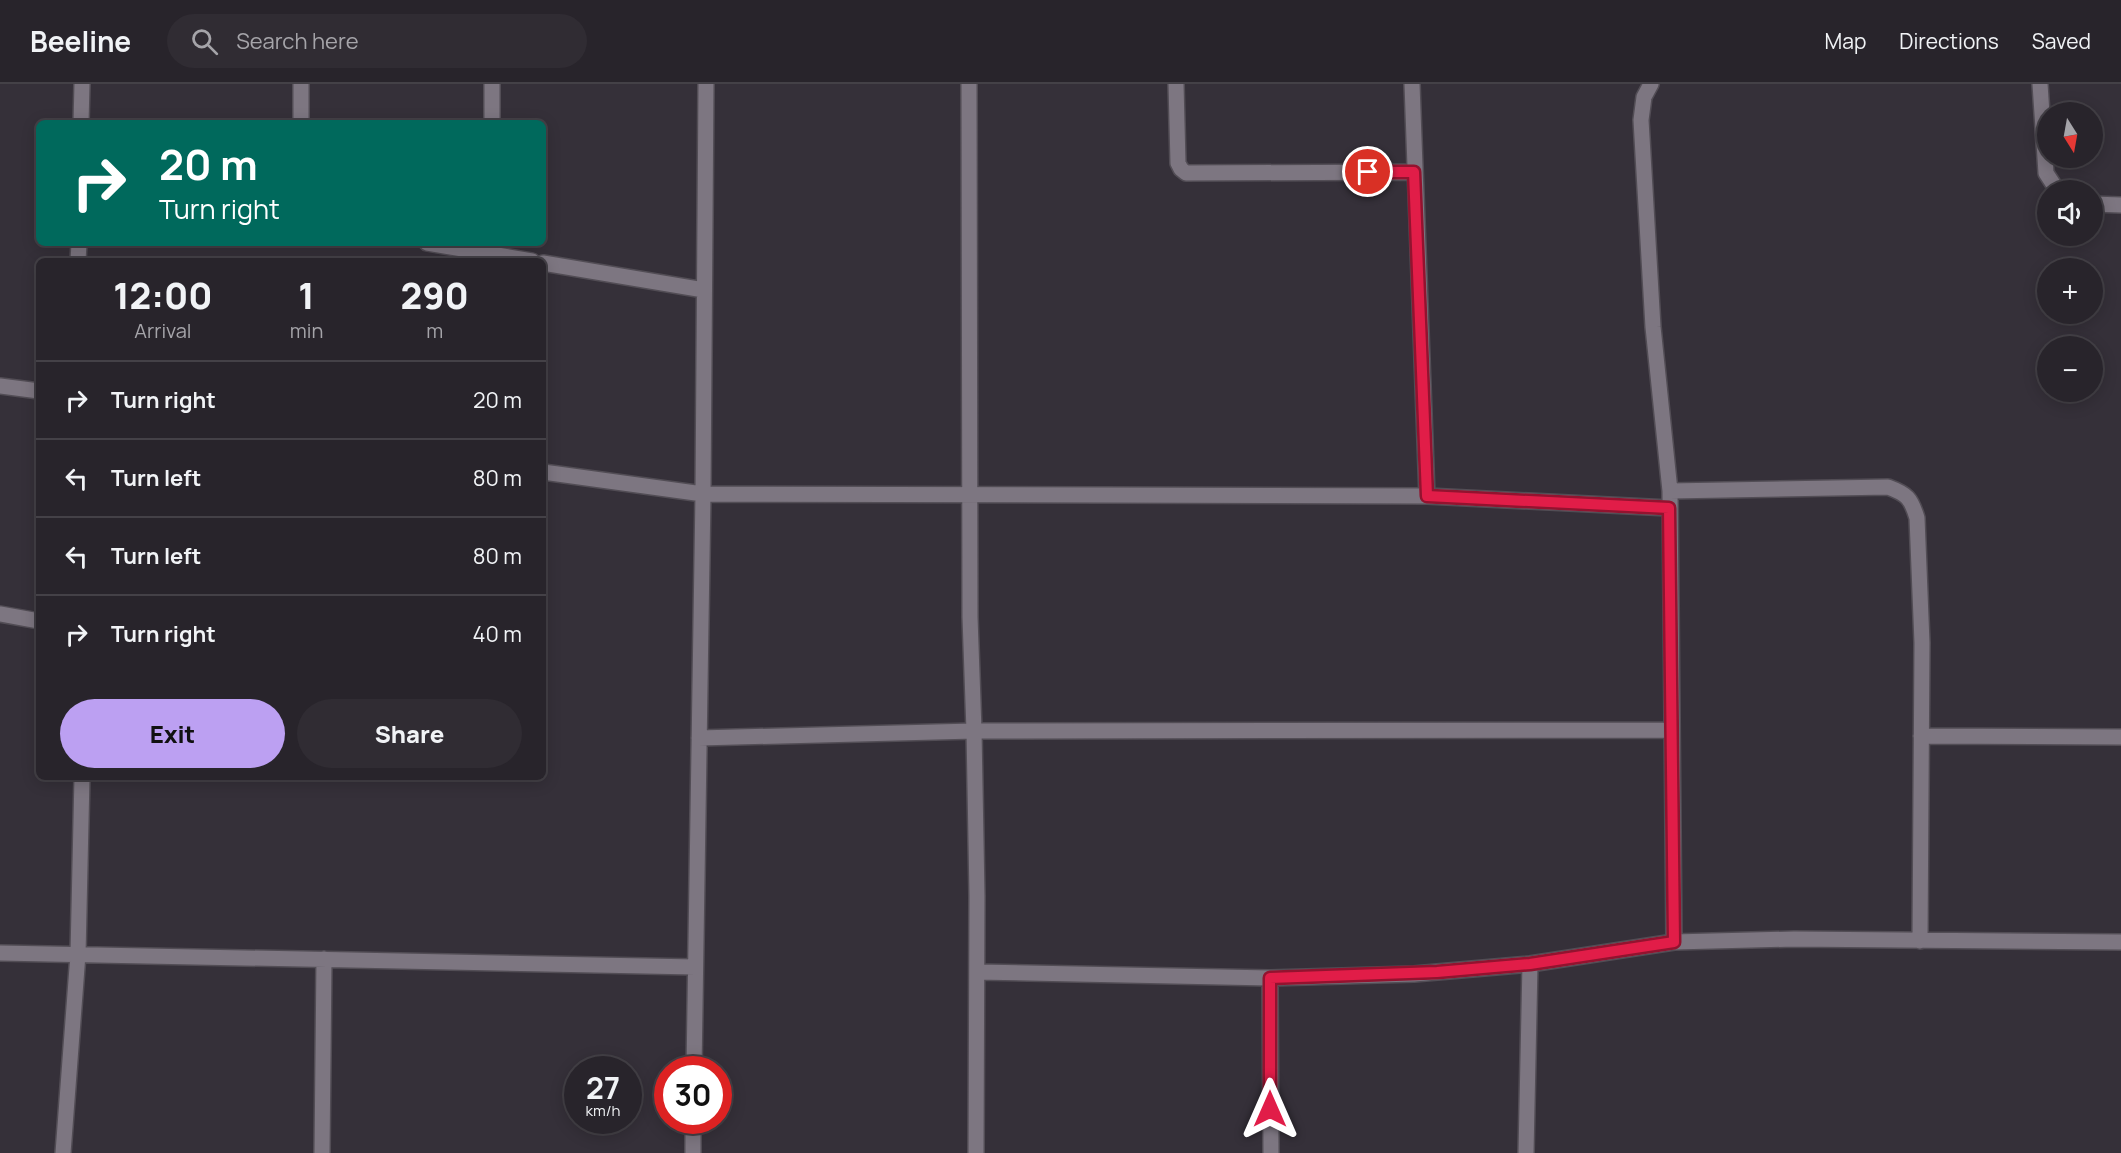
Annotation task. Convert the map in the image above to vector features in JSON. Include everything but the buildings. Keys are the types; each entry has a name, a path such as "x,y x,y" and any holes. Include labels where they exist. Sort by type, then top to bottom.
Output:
{"street":[{"path":"81,120 82,84"},
{"path":"301,84 302,120"},
{"path":"492,84 492,120"},
{"path":"694,1056 703,494 706,84"},
{"path":"969,84 969,617 974,731 977,972 976,1153"},
{"path":"1176,84 1178,163 1181,170 1186,173 1414,172"},
{"path":"1412,84 1427,496"},
{"path":"1651,84 1644,97 1641,120 1653,327 1670,491 1674,942"},
{"path":"2040,84 2046,173 2051,180"},
{"path":"2103,204 2121,205"},
{"path":"460,246 492,249 522,258"},
{"path":"546,264 704,290"},
{"path":"0,386 36,392"},
{"path":"546,472 703,494 1427,496 1669,508"},
{"path":"1670,491 1888,487 1902,492 1912,502 1917,518 1922,643 1920,941"},
{"path":"0,614 36,620"},
{"path":"699,738 974,731 1672,730"},
{"path":"1922,736 2121,737"},
{"path":"63,1153 78,954 82,780"},
{"path":"977,972 1270,978 1414,974 1530,964 1674,942 1794,939 2121,942"},
{"path":"0,953 695,967"},
{"path":"322,1153 324,959"},
{"path":"1526,1153 1530,964"},
{"path":"1270,978 1271,1153"},
{"path":"693,1134 693,1153"}],"route":[{"path":"1270,1109 1270,978 1414,974 1530,964 1674,942 1669,508 1427,496 1414,172 1368,172"}]}
